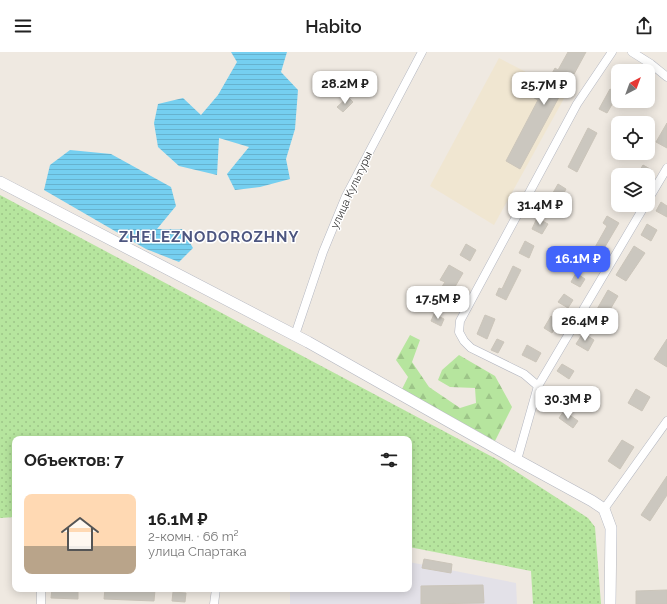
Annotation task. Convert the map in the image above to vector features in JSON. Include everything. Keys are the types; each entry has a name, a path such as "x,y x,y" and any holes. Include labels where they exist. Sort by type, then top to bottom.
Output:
{"street":[{"name":"улица Культуры","path":"295,335 323,252 346,196 422,52"},
{"path":"538,386 524,374 471,348 464,341 459,332 460,321 577,104 612,52"},
{"path":"632,52 651,64 667,77"},
{"path":"655,188 667,168"},
{"path":"0,182 295,335 604,509 611,528 610,604"},
{"path":"517,460 538,386 641,212"},
{"path":"604,509 667,421"},
{"path":"41,592 41,604"},
{"path":"214,604 216,592"}],"shaded area":[{"path":"499,58 567,93 494,225 430,186"},
{"path":"412,563 516,583 517,604 290,604 290,592 412,592"}],"green space":[{"path":"0,195 500,461 588,518 595,527 601,604 533,604 531,571 412,548 412,436 12,436 12,517 0,518"},
{"path":"410,335 420,340 412,362 429,387 460,408 476,403 475,388 450,387 438,380 442,370 459,355 495,376 512,407 495,441 402,389 408,377 396,360"}],"water":[{"path":"231,52 287,52 281,72 298,90 295,129 286,159 290,179 260,187 235,190 227,174 249,147 219,138 217,175 179,166 158,147 154,123 158,104 183,98 201,115 218,95 237,62"},
{"path":"70,150 111,154 171,187 176,206 157,229 182,229 193,248 179,262 146,249 44,190 50,165"}],"building":[{"path":"568,52 586,52 567,87 565,86 520,169 506,161 538,100 525,93 531,81 544,88 555,68 558,70"},
{"path":"610,89 611,106 607,113 599,109"},
{"path":"348,97 353,102 343,112 337,107"},
{"path":"667,123 667,148 656,142"},
{"path":"588,128 597,133 577,172 568,167"},
{"path":"643,165 648,168 641,168"},
{"path":"558,184 566,189 555,210 546,205"},
{"path":"661,202 667,206 667,217 656,211"},
{"path":"607,216 619,223 596,262 589,258 607,226 603,223"},
{"path":"537,218 548,224 542,234 532,229"},
{"path":"647,224 657,230 651,241 641,235"},
{"path":"525,241 534,246 529,258 519,253"},
{"path":"466,244 476,250 470,261 460,255"},
{"path":"634,246 645,253 626,281 616,275"},
{"path":"449,265 463,273 442,309 432,302 445,282 440,280"},
{"path":"513,266 521,270 506,300 496,295 499,288 502,289"},
{"path":"576,273 585,279 580,287 571,282"},
{"path":"608,290 618,296 601,325 590,319"},
{"path":"564,294 573,300 568,308 558,302"},
{"path":"434,314 444,319 441,326 431,321"},
{"path":"485,315 495,319 487,339 477,334"},
{"path":"551,316 559,321 552,333 544,328"},
{"path":"583,333 594,340 588,351 576,344"},
{"path":"497,339 504,342 498,353 491,350"},
{"path":"667,339 667,367 654,359"},
{"path":"527,345 541,353 536,362 522,355"},
{"path":"562,364 574,371 569,379 557,371"},
{"path":"636,389 650,397 642,411 628,403"},
{"path":"564,411 578,421 573,428 559,418"},
{"path":"622,440 634,447 620,469 608,461"},
{"path":"667,476 667,495 650,521 641,515"},
{"path":"424,559 452,564 451,573 422,568"},
{"path":"483,585 484,603 421,604 421,586"},
{"path":"667,590 667,604 636,604 636,591"},
{"path":"52,592 78,592 78,599 51,598"},
{"path":"105,592 155,592 154,601 104,599"},
{"path":"173,592 186,593 185,602 172,601"}],"district":[{"name":"ZHELEZNODOROZHNY","path":"209,237"}]}
